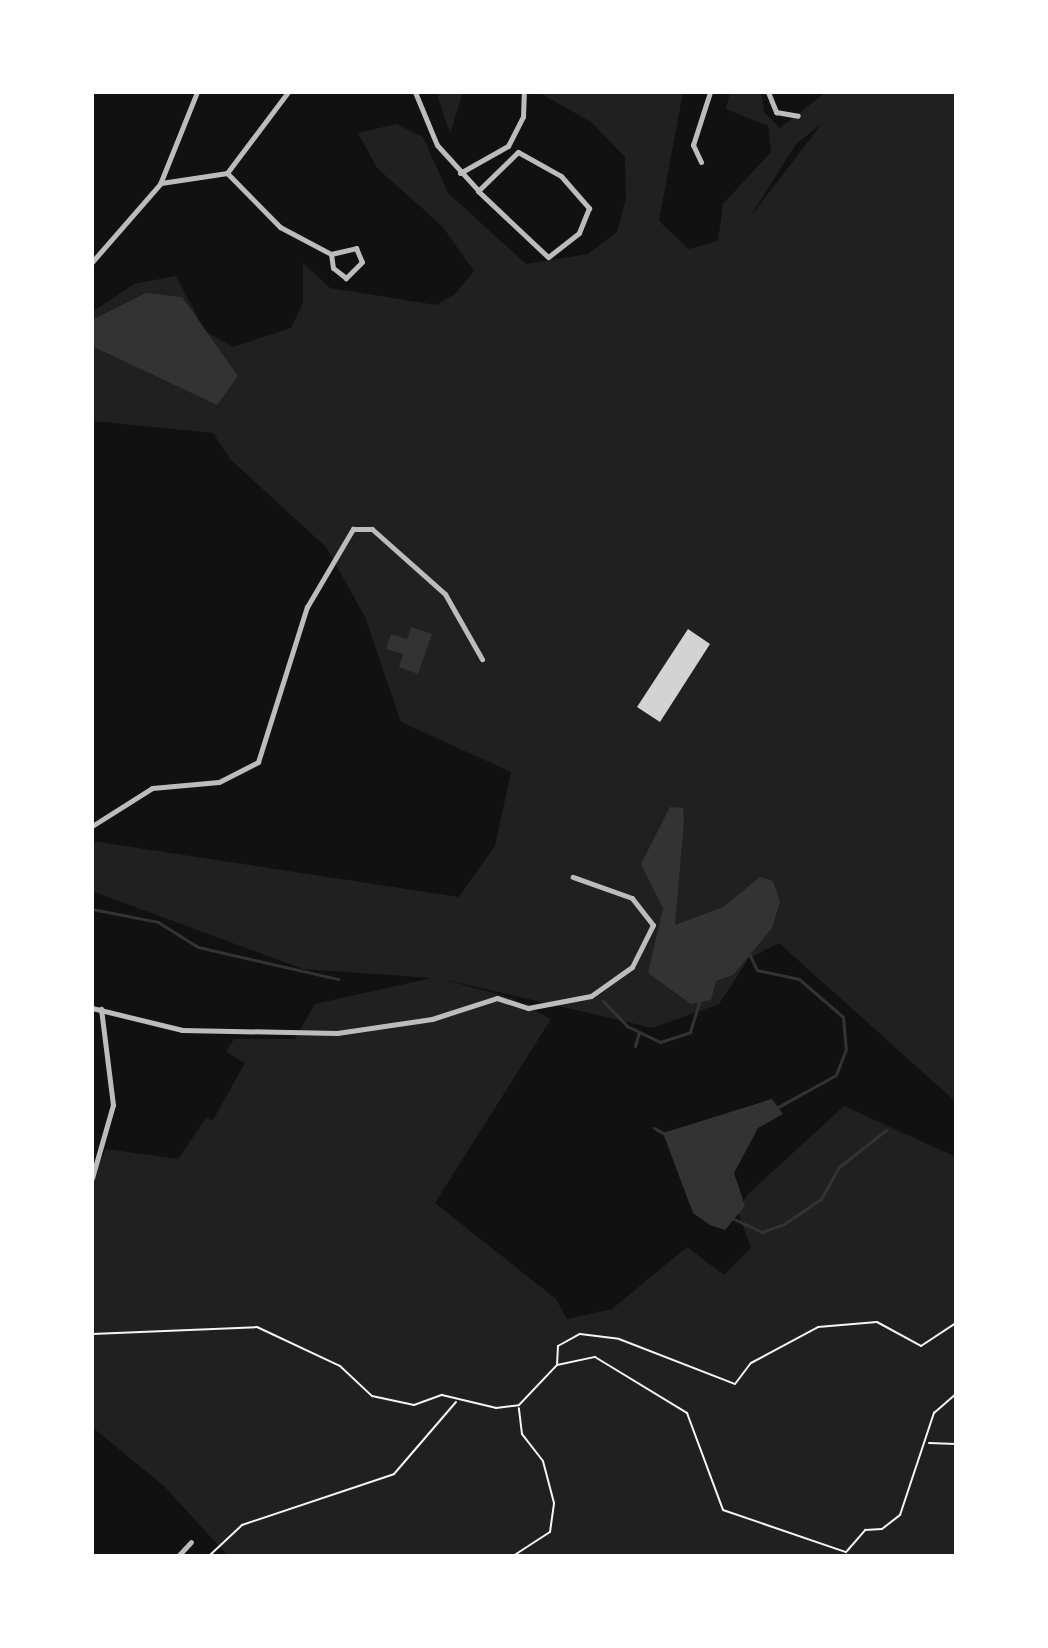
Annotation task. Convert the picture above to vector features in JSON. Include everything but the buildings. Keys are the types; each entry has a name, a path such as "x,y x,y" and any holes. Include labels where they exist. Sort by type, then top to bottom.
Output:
{"street":[{"path":"92,262 160,184 197,92"},
{"path":"160,184 227,173 288,92"},
{"path":"415,92 437,145 459,174 548,257 579,233 590,213 571,184 518,152 478,191"},
{"path":"459,174 474,172 508,146 523,117 524,92"},
{"path":"701,162 693,145 710,92"},
{"path":"768,92 776,112 798,116"},
{"path":"227,173 280,227 331,254 356,248 362,262 346,278 333,268 331,254"},
{"path":"92,826 152,788 219,782 258,762 307,607 353,529 372,529 445,594 482,659"},
{"path":"92,1008 182,1030 337,1033 432,1019 497,998 528,1008 591,996 632,967 653,925 632,898 573,877"},
{"path":"92,1178 113,1105 101,1009"},
{"path":"178,1556 191,1542"}],"path":[{"path":"557,1365 558,1346 580,1334 619,1339 735,1384 751,1363 818,1327 877,1322 921,1346 956,1323"},
{"path":"92,1334 257,1327 340,1366 372,1396 414,1405 442,1395 456,1402 519,1405 557,1365 595,1357 674,1402 705,1454 723,1510 846,1554 865,1530 882,1529 900,1515 927,1443 936,1409 956,1394"},
{"path":"209,1556 242,1525 394,1474 456,1402"},
{"path":"513,1556 550,1532 554,1503 543,1461 522,1434 519,1405"},
{"path":"927,1443 956,1444"}],"shaded area":[{"path":"440,92 463,92 450,133 438,98"},
{"path":"538,92 683,92 659,221 689,249 718,241 723,204 771,152 768,126 726,109 730,92 761,92 764,112 780,128 826,92 956,92 956,1102 779,943 749,958 719,1004 653,1028 442,979 511,998 551,1019 435,1203 556,1299 567,1319 612,1309 687,1247 724,1275 751,1248 738,1212 747,1195 844,1106 956,1157 956,1556 228,1556 165,1487 92,1427 92,1178 106,1149 178,1159 206,1118 213,1120 245,1063 226,1052 234,1039 295,1039 315,1004 432,978 303,969 92,891 92,841 459,897 495,846 511,772 401,722 365,617 326,547 230,459 213,433 92,421 92,312 134,284 176,276 205,331 233,347 291,328 303,302 303,263 330,288 436,305 455,294 474,271 442,226 377,168 358,133 396,124 423,137 448,193 526,264 588,254 617,232 626,199 625,157 591,122","holes":["820,126 748,220 796,144"]},
{"path":"146,293 182,297 238,376 217,405 92,346 92,320"},
{"path":"411,627 432,634 418,674 399,667 403,654 386,649 391,634 407,639"},
{"path":"670,807 683,808 684,820 675,925 723,907 760,877 773,881 780,902 772,928 733,975 716,981 711,1000 691,1004 648,973 663,908 641,864"},
{"path":"772,1099 783,1114 758,1128 734,1173 745,1206 725,1230 710,1225 693,1213 663,1133"}],"waterway":[{"path":"92,909 158,922 198,947 338,979"},
{"path":"748,951 757,970 799,979 843,1017 846,1049 836,1075 778,1107"},
{"path":"603,1001 627,1026 660,1042 690,1032 699,1002"},
{"path":"635,1046 639,1032"},
{"path":"654,1128 663,1133"},
{"path":"734,1219 762,1232 784,1224 821,1199 839,1167 886,1130"}]}
